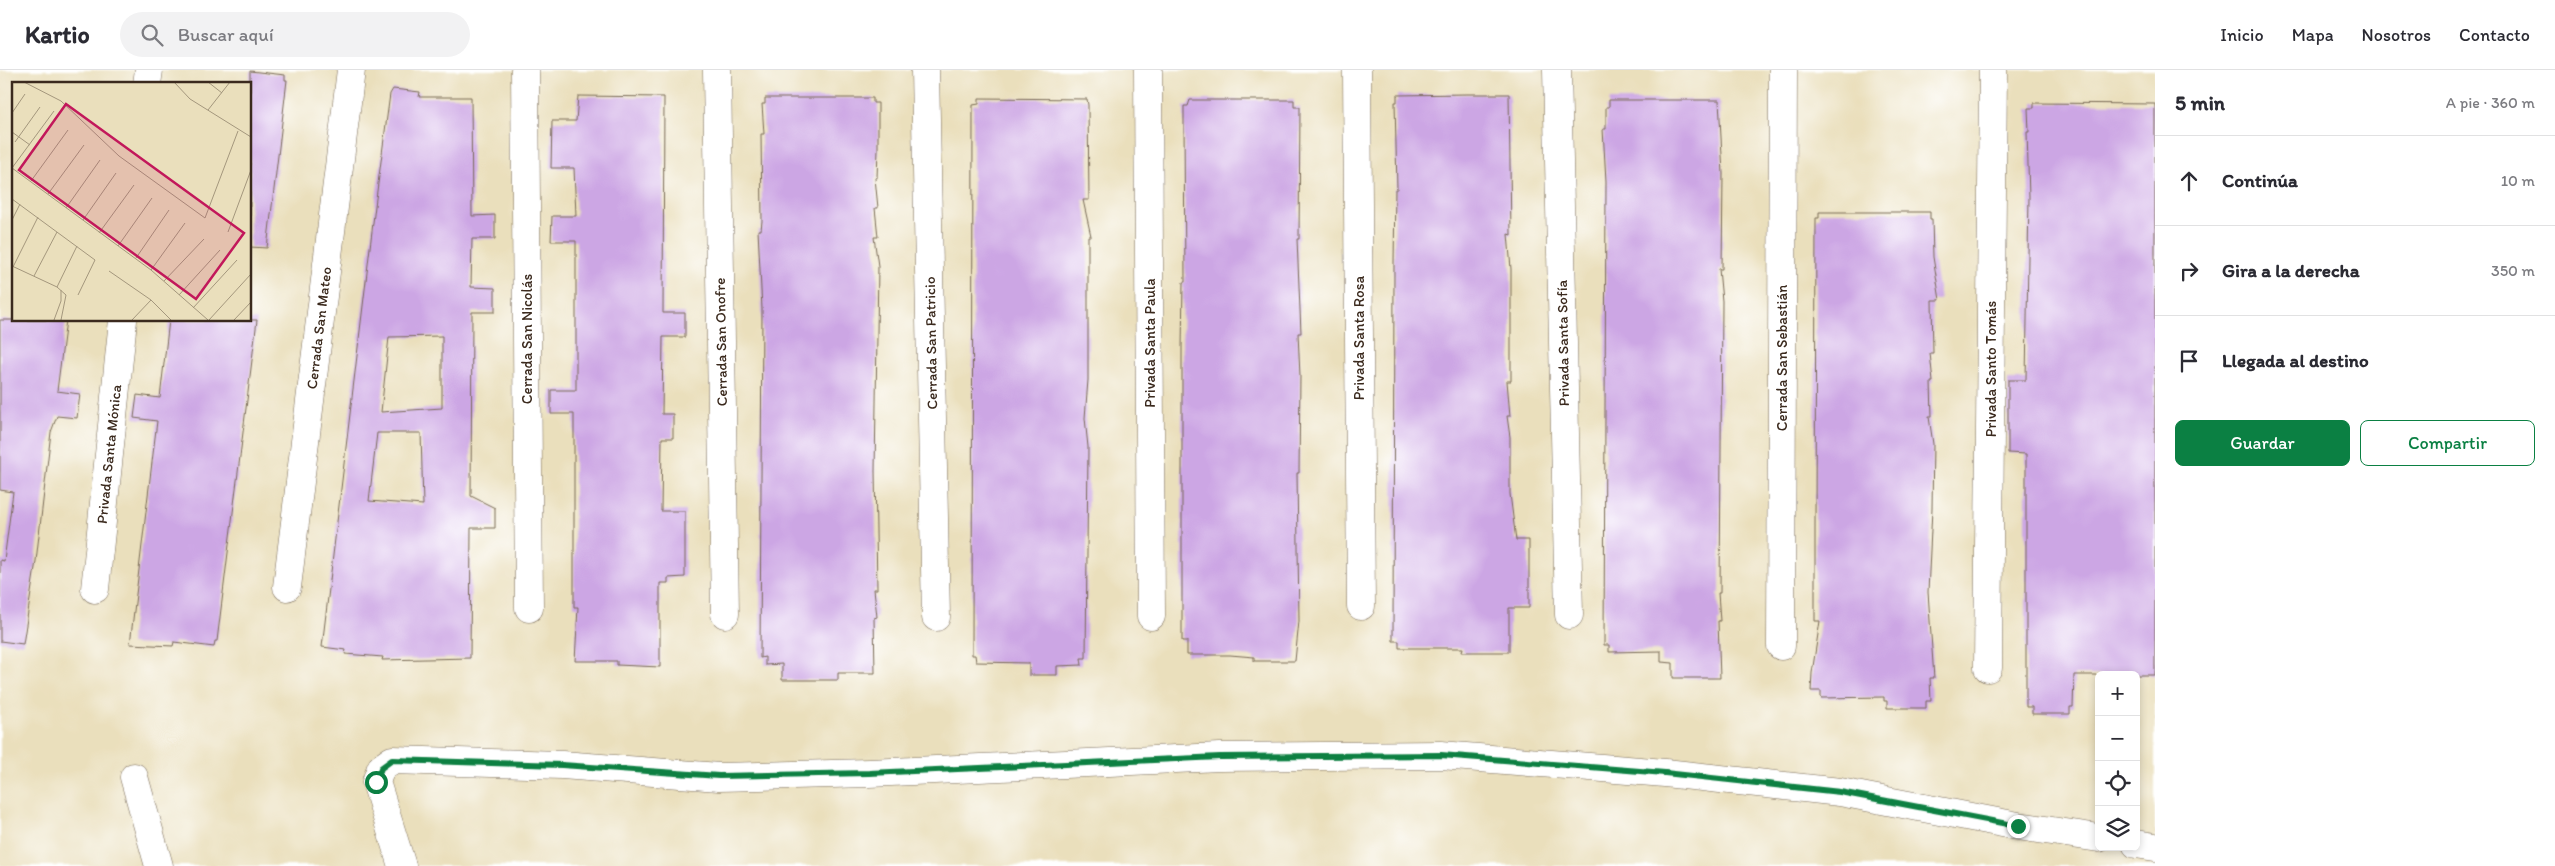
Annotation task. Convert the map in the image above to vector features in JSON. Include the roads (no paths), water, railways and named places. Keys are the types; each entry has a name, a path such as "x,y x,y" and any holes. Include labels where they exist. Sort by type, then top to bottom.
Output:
{"street":[{"name":"Cerrada San Mateo","path":"287,587 350,70"},
{"name":"Cerrada San Nicolás","path":"525,70 528,608"},
{"name":"Cerrada San Onofre","path":"717,70 725,614"},
{"name":"Cerrada San Patricio","path":"925,70 936,617"},
{"name":"Privada Santa Paula","path":"1148,70 1151,616"},
{"name":"Privada Santa Rosa","path":"1357,70 1361,606"},
{"name":"Privada Santa Sofía","path":"1557,70 1568,616"},
{"name":"Cerrada San Sebastián","path":"1781,646 1783,70"},
{"name":"Privada Santo Tomás","path":"1988,668 1994,70"},
{"name":"Privada Santa Mónica","path":"95,589 123,321"},
{"path":"402,866 376,782 381,768 392,760 562,765 719,776 869,773 1220,757 1441,755 1665,773 1840,792 2095,837"},
{"path":"134,777 159,866"},
{"path":"2140,845 2155,847"}]}
